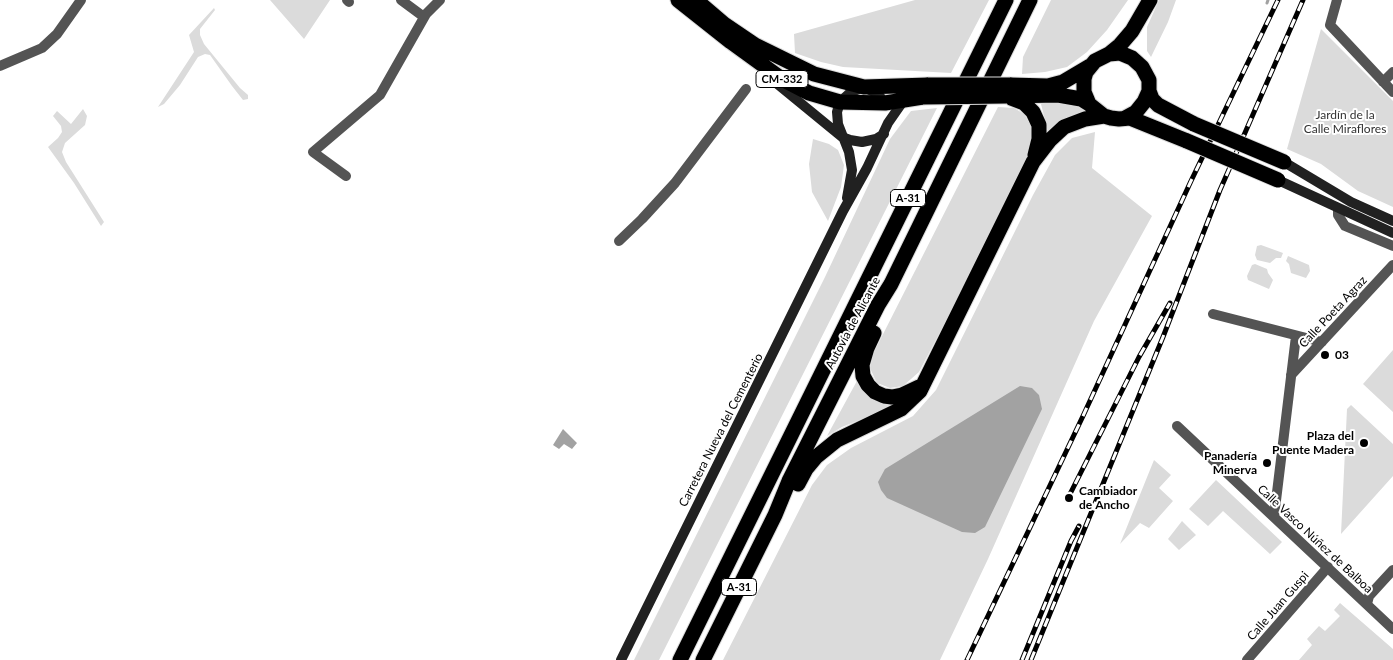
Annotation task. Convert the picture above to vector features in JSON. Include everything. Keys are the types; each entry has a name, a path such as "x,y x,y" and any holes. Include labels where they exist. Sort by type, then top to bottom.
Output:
{"highway":[{"name":"CM-332","path":"678,0 782,79 797,88 840,102"},
{"path":"696,0 724,24 755,45 814,74 864,87 926,91 1008,91 1081,99 1104,116 1135,120 1278,180"},
{"name":"Autovía de Alicante","path":"680,660 1006,0"},
{"name":"Autovía de Alicante","path":"703,660 775,515 794,472 878,305 891,284 1030,0"},
{"path":"1109,54 1126,39 1150,0"},
{"path":"1125,118 1140,107 1148,96 1149,90 1149,80 1139,58 1136,40 1141,17"},
{"path":"1008,91 1048,86 1063,82 1091,65 1098,58 1109,54 1126,55 1142,67"},
{"path":"1089,104 1084,92 1084,78 1091,65"},
{"path":"1149,90 1152,99 1168,112 1284,162"},
{"path":"840,102 885,103 904,100 926,91"},
{"path":"1008,91 1024,102 1033,112 1039,125 1039,139 1033,162"},
{"path":"775,515 816,457 837,440 901,409 920,391 1033,162 1050,140 1064,127 1085,119 1104,116"},
{"path":"891,284 886,308 867,348 862,365 863,376 875,392 884,396 902,395 922,385"}],"street":[{"path":"0,66 42,48 57,34 81,0"},
{"path":"401,0 424,18"},
{"path":"346,176 313,152 380,95 424,18 440,0"},
{"path":"1337,0 1330,25 1393,92"},
{"path":"731,42 781,88 842,137 850,140 862,142 876,139 884,134 888,123 904,100"},
{"path":"1383,82 1393,72"},
{"path":"842,137 837,117 840,102 851,92 864,87 878,94 885,103 888,110 888,123"},
{"path":"619,241 675,183 746,88"},
{"name":"Carretera Nueva del Cementerio","path":"620,660 843,211 884,134"},
{"name":"Carretera Nueva del Cementerio","path":"842,137 849,152 852,170 843,211"},
{"path":"1284,162 1351,202 1393,221"},
{"path":"1278,180 1393,233"},
{"path":"1338,209 1338,215 1345,226 1393,246"},
{"name":"Calle Poeta Agraz","path":"1291,375 1393,265"},
{"path":"1213,314 1322,342"},
{"name":"Calle Poeta Agraz","path":"1274,517 1296,336"},
{"name":"Calle Vasco Núñez de Balboa","path":"1176,426 1393,629"},
{"name":"Calle Juan Guspi","path":"1248,660 1328,568"},
{"path":"1367,604 1369,596 1393,570"}],"green space":[{"path":"270,0 330,0 304,39"},
{"path":"915,0 989,0 951,73 843,67 795,53 794,34"},
{"path":"1051,0 1128,0 1107,30 1087,52 1067,67 1045,72 1022,74 1023,57"},
{"path":"1159,0 1176,0 1168,22 1151,57 1147,51 1147,27"},
{"path":"214,8 215,10 200,29 200,35 204,44 248,95 248,99 243,100 210,55 205,54 198,57 180,85 164,104 158,107 194,52 189,35"},
{"name":"Jardín de la Calle Miraflores","path":"1321,29 1393,101 1393,207 1358,191 1321,164 1287,149"},
{"path":"1056,100 1081,107 1083,110 1082,113 1060,122 1048,132 1041,104"},
{"path":"998,107 1014,108 1024,114 1032,127 1032,146 962,290 919,372 903,386 890,388 877,383 870,368 874,352"},
{"path":"937,108 659,660 634,660 825,277 890,139 911,111"},
{"path":"83,109 87,116 85,125 65,143 62,152 66,162 104,222 101,226 74,183 48,147 62,132 61,126 53,116 57,111 71,124"},
{"path":"1095,132 1092,168 1152,216 1094,321 988,559 940,660 723,660 812,485 827,465 851,448 913,416 936,390 1033,195 1055,155 1072,138"},
{"path":"813,139 829,144 838,150 844,165 841,187 828,221 812,192 809,164"},
{"path":"1261,245 1283,253 1281,258 1276,258 1270,263 1257,260 1255,255 1257,246"},
{"path":"1288,256 1309,265 1310,271 1306,278 1291,273 1289,264 1286,261"},
{"path":"1255,264 1267,269 1273,280 1269,289 1248,280 1247,276 1252,265"},
{"path":"1393,350 1393,412 1363,384"},
{"path":"858,379 876,401 884,404 896,402 882,411 842,427 827,436"},
{"path":"1351,405 1393,444 1393,476 1341,534 1347,409"},
{"path":"1154,460 1171,475 1159,488 1173,501 1149,528 1140,523 1120,544"},
{"path":"1216,480 1282,542 1270,554 1223,511 1208,526 1189,509"},
{"path":"1182,521 1196,535 1179,550 1168,539"},
{"path":"1340,603 1393,649 1393,660 1299,660 1312,645 1307,639 1319,626 1325,631 1340,616 1334,610"}],"shaded area":[{"path":"1020,386 1032,388 1039,395 1042,409 985,527 975,533 962,532 887,498 878,482 885,469"},
{"path":"563,429 577,443 572,449 564,444 559,449 553,445"}],"railway":[{"path":"967,660 1083,416 1191,181 1278,0"},
{"path":"1031,660 1163,337 1220,190 1303,0"},
{"path":"1067,500 1139,357 1170,303"},
{"path":"1022,660 1079,526"}],"place":[{"name":"03","path":"1325,355"},
{"name":"Plaza del Puente Madera","path":"1364,443"},
{"name":"Panadería Minerva","path":"1267,463"},
{"name":"Cambiador de Ancho","path":"1069,498"}]}
